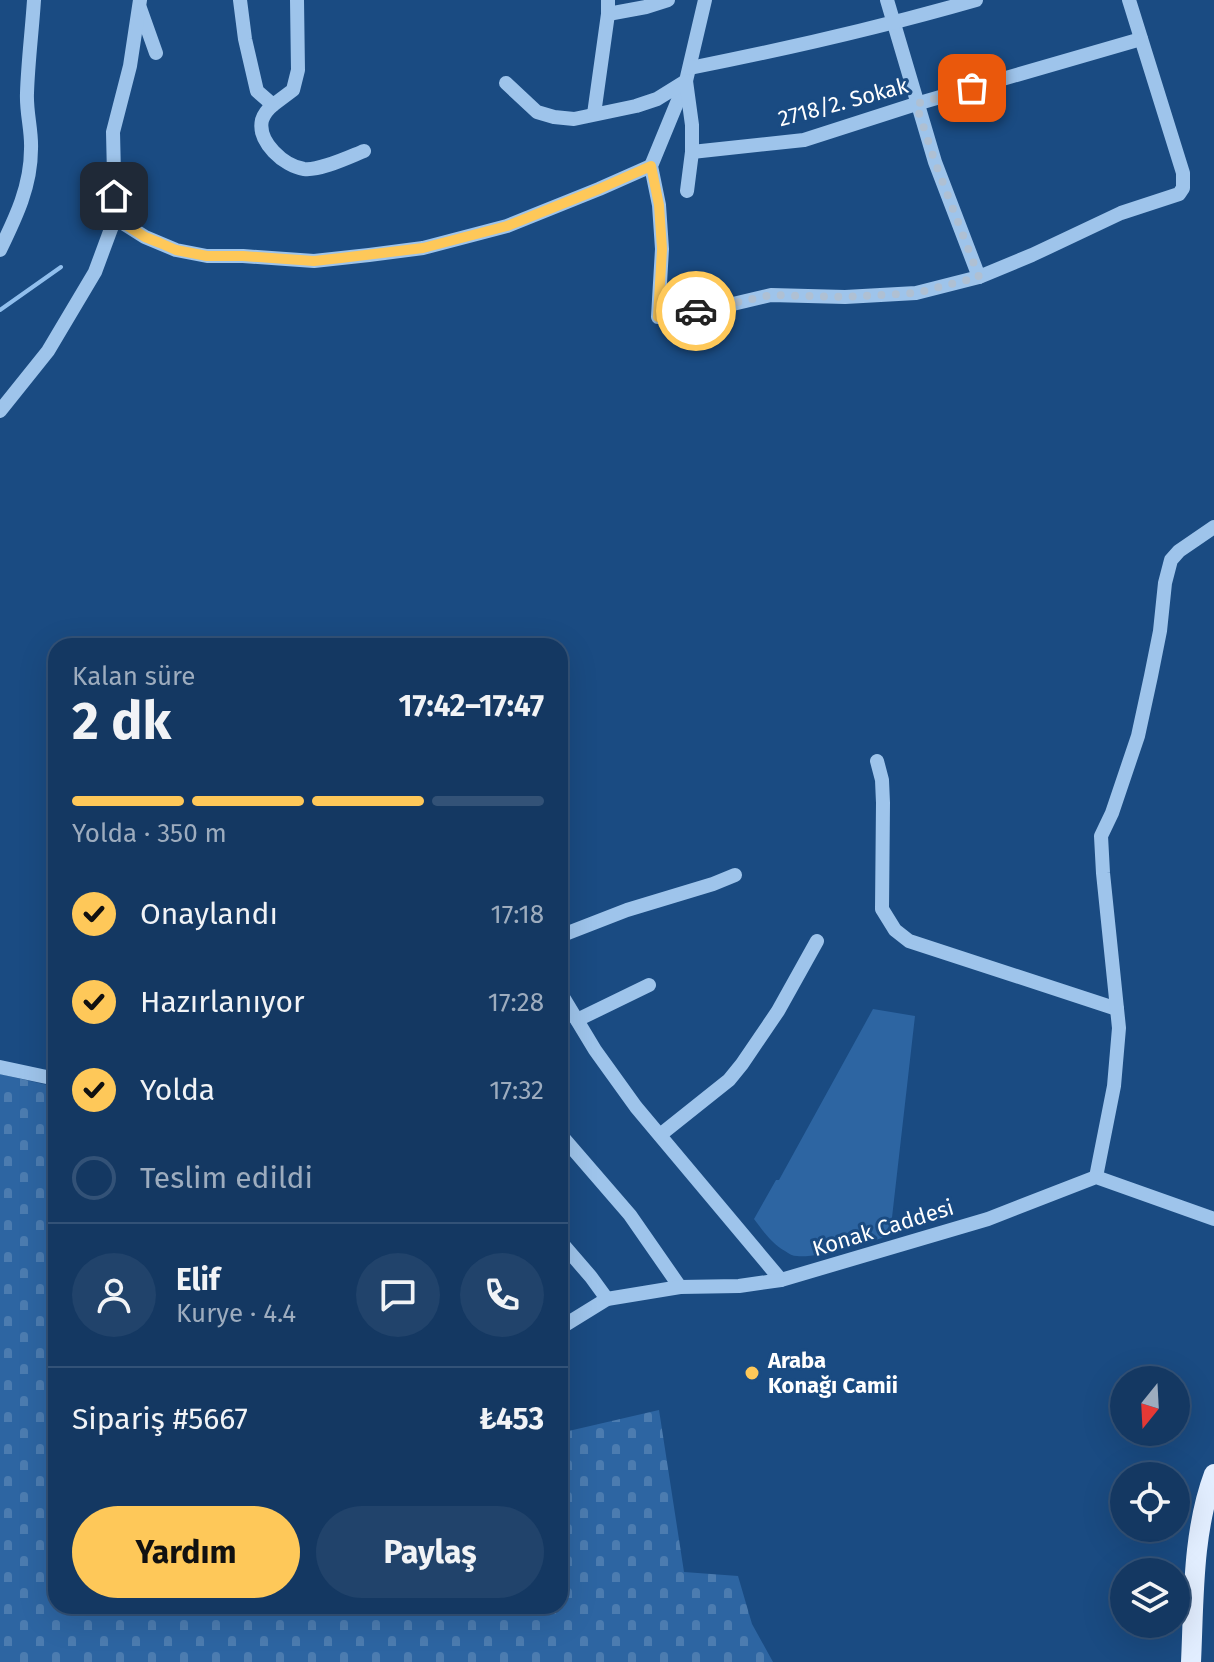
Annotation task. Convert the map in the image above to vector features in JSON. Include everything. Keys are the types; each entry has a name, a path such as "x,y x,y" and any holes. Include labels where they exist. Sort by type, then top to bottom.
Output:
{"main road":[{"path":"1191,1662 1199,1536 1206,1496 1214,1474"}],"street":[{"path":"0,250 28,181 32,150 26,97 34,0"},
{"path":"240,0 257,91 273,105"},
{"path":"297,0 298,70 293,90 265,113 262,130 268,144 284,161 304,169 331,164 364,151"},
{"path":"594,114 608,7 646,7 668,0"},
{"path":"705,0 688,74 651,166 659,205 662,249 658,317 771,295 845,297 916,293 979,277 1121,213 1179,194 1183,188 1183,173 1129,0"},
{"path":"887,0 935,162 979,277"},
{"path":"506,83 537,112 574,119 657,99 688,74 893,24 976,0"},
{"path":"140,4 156,53"},
{"path":"0,411 48,351 72,312 95,272 115,218 113,132 130,66 140,4"},
{"name":"2718/2. Sokak","path":"692,152 804,140 1141,39"},
{"path":"687,191 692,152 688,74"},
{"path":"115,218 145,237 176,250 207,256 327,260 423,248 507,226 651,166"},
{"path":"1214,527 1171,560 1138,736 1101,836 1119,1028 1114,1086 1096,1177 1214,1219"},
{"path":"877,761 883,803 882,909 895,930 909,941 1117,1009"},
{"path":"568,933 735,875"},
{"path":"660,1135 729,1080 778,1011 817,941"},
{"path":"577,1020 649,985"},
{"path":"568,1005 595,1050 636,1107 781,1280"},
{"path":"0,1067 48,1077"},
{"path":"568,1143 630,1215 680,1287"},
{"name":"Konak Caddesi","path":"568,1323 607,1299 680,1287 739,1286 781,1280 988,1219 1096,1177"},
{"path":"568,1250 607,1299"}],"green space":[{"path":"873,1009 915,1016 890,1235 829,1253 792,1255 772,1241 754,1219 776,1180 779,1180"},
{"path":"0,1074 48,1085 48,1614 568,1614 568,1431 659,1410 684,1572 738,1576 752,1624 773,1662 0,1662"}],"waterway":[{"path":"0,310 61,267"}],"way so far":[{"path":"696,311 771,295 845,297 916,293 979,277 916,104 972,88"}],"place":[{"name":"Araba Konağı Camii","path":"752,1373"}],"route":[{"path":"114,196 115,218 145,237 176,250 207,256 314,261 423,248 507,226 651,166 659,205 662,249 658,317 696,311"}]}
